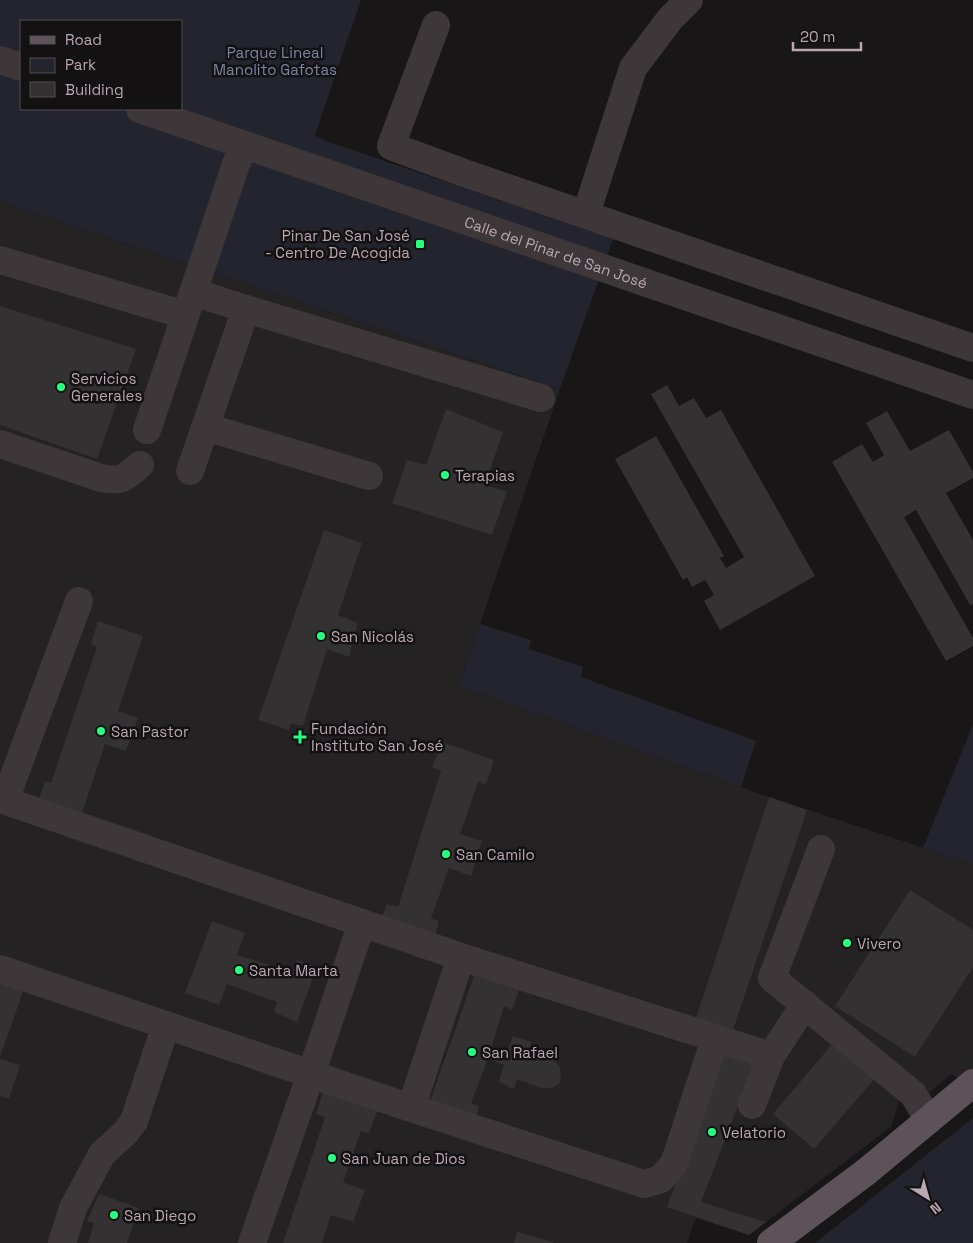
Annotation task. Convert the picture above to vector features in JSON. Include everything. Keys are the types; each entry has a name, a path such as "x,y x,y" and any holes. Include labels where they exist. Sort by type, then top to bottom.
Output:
{"main road":[{"path":"771,1243 866,1172 973,1083"}],"street":[{"path":"586,214 633,68 670,20 689,0"},
{"path":"436,24 391,146 464,173 973,348"},
{"path":"0,60 20,67"},
{"name":"Calle del Pinar de San José","path":"143,110 973,395"},
{"path":"147,430 244,145"},
{"path":"452,216 464,173"},
{"path":"0,260 189,303 246,309 541,398"},
{"path":"190,471 246,309"},
{"path":"206,427 369,476"},
{"path":"0,444 101,478 116,481 128,476 140,465"},
{"path":"79,601 3,799 461,957 770,1056"},
{"path":"821,849 772,978 913,1094 929,1120"},
{"path":"252,1243 362,923"},
{"path":"411,1108 461,957"},
{"path":"0,969 411,1108 644,1184 661,1180 674,1164 715,1039"},
{"path":"752,1105 770,1056 805,1004"},
{"path":"62,1243 73,1208 102,1154 126,1132 134,1121 166,1025"}],"shaded area":[{"name":"Fundación Instituto San José","path":"0,202 560,389 459,686 769,797 973,864 973,1086 951,1074 930,1092 901,1095 891,1127 749,1235 696,1218 687,1243 0,1243"}],"green space":[{"name":"Parque Lineal Manolito Gafotas","path":"0,0 361,0 315,135 326,141 613,239 560,389 0,202"},
{"path":"480,624 531,640 529,649 583,667 581,677 756,741 741,787 459,686"},
{"path":"973,724 973,864 923,848"},
{"path":"973,1118 973,1243 815,1243"}],"building":[{"name":"Servicios Generales","path":"0,306 136,349 97,459 0,425"},
{"path":"667,385 679,406 694,398 706,418 721,410 815,576 720,630 704,601 714,595 705,580 692,587 687,577 683,580 615,459 656,436 724,556 720,558 726,568 744,557 651,394"},
{"name":"Terapias","path":"446,409 503,432 485,485 507,492 492,535 392,503 407,460 426,465"},
{"path":"887,411 910,451 949,430 973,472 973,478 946,493 973,540 973,604 970,605 916,510 904,517 973,638 973,646 946,661 832,462 862,444 873,462 884,455 866,423"},
{"name":"San Nicolás","path":"324,530 362,543 338,615 358,623 349,657 327,649 303,726 291,723 289,730 258,720"},
{"name":"San Pastor","path":"98,621 143,636 118,711 138,718 126,751 105,744 80,819 37,805 45,781 51,783 97,647 91,644"},
{"name":"San Camilo","path":"442,742 494,760 486,785 478,782 460,834 482,841 471,876 449,868 431,918 439,921 432,946 378,928 387,904 398,907 441,771 432,767"},
{"path":"769,797 807,810 732,1033 695,1021"},
{"path":"910,890 973,930 973,967 915,1057 835,1006"},
{"name":"Santa Marta","path":"212,921 245,933 237,955 293,972 297,960 317,967 297,1022 274,1012 277,1002 227,984 219,1005 185,993"},
{"path":"0,974 26,983 0,1057"},
{"name":"San Rafael","path":"474,976 519,990 512,1010 504,1006 491,1049 506,1055 513,1036 531,1042 527,1054 553,1060 560,1066 561,1077 559,1084 552,1088 541,1088 517,1079 514,1089 499,1082 504,1065 488,1059 471,1103 479,1106 474,1125 427,1110"},
{"path":"834,1042 876,1077 814,1149 773,1114"},
{"name":"Velatorio","path":"726,1051 755,1062 701,1202 766,1222 749,1235 667,1207"},
{"path":"0,1059 20,1065 9,1099 0,1096"},
{"name":"San Juan de Dios","path":"324,1089 378,1109 369,1133 361,1131 343,1182 365,1190 353,1222 331,1215 322,1243 283,1243 325,1117 316,1114"},
{"name":"San Diego","path":"99,1194 139,1208 127,1243 88,1243 94,1223 87,1221"},
{"path":"517,1232 553,1242 553,1243 514,1243"}],"place":[{"name":"Pinar De San José - Centro De Acogida","path":"420,244"},
{"name":"Servicios Generales","path":"61,387"},
{"name":"Terapias","path":"445,475"},
{"name":"San Nicolás","path":"321,636"},
{"name":"San Pastor","path":"101,731"},
{"name":"Fundación Instituto San José","path":"300,737"},
{"name":"San Camilo","path":"446,854"},
{"name":"Vivero","path":"847,943"},
{"name":"Santa Marta","path":"239,970"},
{"name":"San Rafael","path":"472,1052"},
{"name":"Velatorio","path":"712,1132"},
{"name":"San Juan de Dios","path":"332,1158"},
{"name":"San Diego","path":"114,1215"}]}
